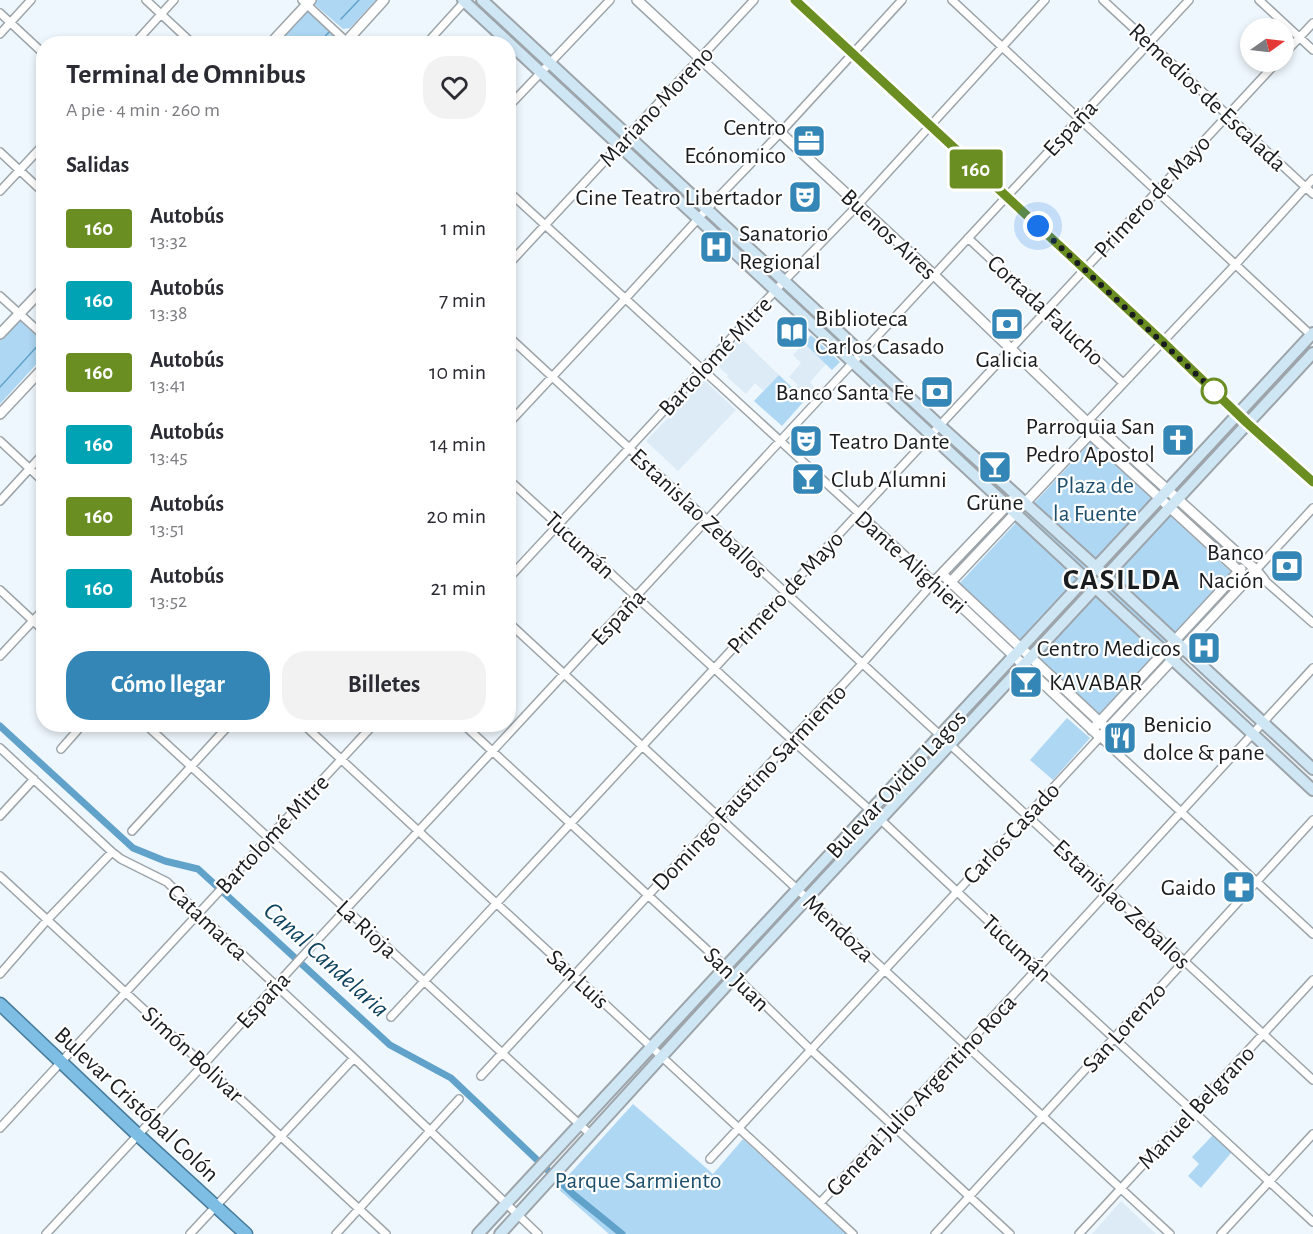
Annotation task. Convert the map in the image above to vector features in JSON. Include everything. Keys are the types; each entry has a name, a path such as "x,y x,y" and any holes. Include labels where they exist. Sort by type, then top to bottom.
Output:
{"highway":[{"name":"Bulevar Cristóbal Colón","path":"0,1004 246,1234"}],"main road":[{"path":"464,0 502,36"},
{"path":"482,0 1313,769"},
{"path":"516,49 1313,790"},
{"name":"Bulevar Ovidio Lagos","path":"478,1234 1312,335"},
{"name":"Bulevar Ovidio Lagos","path":"500,1234 735,976 1313,352"}],"street":[{"path":"0,34 31,0"},
{"path":"146,0 184,36"},
{"path":"141,36 174,0"},
{"path":"352,36 384,0"},
{"path":"433,36 464,0"},
{"path":"516,98 610,0"},
{"name":"Buenos Aires","path":"637,0 934,275 1086,422 1097,426 1163,494"},
{"name":"Mariano Moreno","path":"516,257 754,0"},
{"path":"795,0 1313,482"},
{"path":"516,416 902,0"},
{"path":"952,0 1312,335"},
{"name":"Bartolomé Mitre","path":"516,571 1045,0"},
{"name":"Remedios de Escalada","path":"1103,0 1313,194"},
{"name":"España","path":"516,726 1189,0"},
{"path":"1259,0 1313,50"},
{"path":"277,36 306,1 339,36"},
{"path":"0,13 36,47"},
{"path":"1294,43 1313,23"},
{"name":"Primero de Mayo","path":"391,1017 1268,72"},
{"path":"0,152 36,185"},
{"path":"0,191 36,153"},
{"path":"1086,422 1313,179"},
{"name":"Dante Alighieri","path":"516,198 858,514 934,582 947,586"},
{"name":"Cortada Falucho","path":"968,238 1123,383"},
{"path":"0,296 36,329"},
{"path":"0,334 36,296"},
{"name":"Estanislao Zeballos","path":"516,344 1313,1080"},
{"path":"0,414 36,376"},
{"name":"Buenos Aires","path":"1086,422 1090,434 1256,570 1264,580 1313,623"},
{"name":"Domingo Faustino Sarmiento","path":"947,586 1020,499 1090,434"},
{"path":"0,441 36,475"},
{"path":"0,501 36,461"},
{"name":"Tucumán","path":"516,486 881,820 1313,1222"},
{"name":"Buenos Aires","path":"1174,503 1248,578"},
{"name":"Carlos Casado","path":"1178,644 1256,570 1313,508"},
{"name":"Domingo Faustino Sarmiento","path":"481,1076 792,741 934,582 1011,509"},
{"name":"Carlos Casado","path":"1096,733 1107,729 1247,563"},
{"name":"Dante Alighieri","path":"942,574 947,586 1018,652 1096,733 1313,934"},
{"path":"1248,578 1264,580"},
{"path":"0,590 36,624"},
{"path":"0,657 36,618"},
{"name":"Mendoza","path":"516,629 1170,1234"},
{"name":"Carlos Casado","path":"710,1159 1028,816 1096,733 1099,721 1168,655"},
{"name":"Dante Alighieri","path":"1027,661 1107,729"},
{"name":"General Julio Argentino Roca","path":"820,1203 1313,668"},
{"path":"61,749 76,732"},
{"name":"La Rioja","path":"154,732 590,1134"},
{"path":"132,831 223,732"},
{"name":"San Luis","path":"311,732 853,1234"},
{"name":"Bartolomé Mitre","path":"0,1128 367,732"},
{"name":"San Juan","path":"471,732 1010,1234"},
{"name":"España","path":"46,1234 510,732"},
{"name":"Catamarca","path":"0,748 112,852 121,859 162,878 538,1234"},
{"path":"0,816 34,779"},
{"name":"San Lorenzo","path":"935,1234 1313,820"},
{"path":"0,974 48,919 112,852"},
{"name":"Simón Bolivar","path":"0,876 386,1234"},
{"name":"Manuel Belgrano","path":"1079,1234 1313,980"},
{"path":"190,1234 354,1058"},
{"path":"336,1234 459,1099"},
{"path":"1221,1234 1313,1134"}],"shaded area":[{"path":"740,337 779,375 764,391 755,383 746,394 717,366 721,358"},
{"path":"804,343 826,364 810,382 815,388 805,400 794,389 798,385 789,377 801,363 793,355"},
{"path":"704,380 736,410 678,471 646,441"},
{"path":"1121,1201 1156,1234 1092,1234"}],"green space":[{"path":"315,0 376,0 350,28 343,29 314,4"},
{"path":"308,10 338,36 282,36"},
{"path":"17,320 22,320 36,334 36,365 0,404 0,338"},
{"path":"811,335 840,362 832,370 804,343"},
{"path":"779,375 805,400 782,426 754,401"},
{"name":"Plaza de la Fuente","path":"1091,442 1233,574 1099,718 957,586"},
{"path":"1067,718 1090,738 1053,780 1030,760"},
{"name":"Parque Sarmiento","path":"633,1104 713,1174 743,1139 848,1234 609,1234 557,1188"},
{"path":"1213,1135 1232,1152 1201,1188 1188,1176 1199,1164 1192,1157"}],"waterway":[{"path":"341,19 359,0"},
{"path":"325,36 330,31"},
{"path":"0,387 36,347"},
{"name":"Canal Candelaria","path":"0,726 133,848 165,861 198,869 390,1045 451,1078 574,1195 622,1234"}],"bus line":[{"name":"160","path":"795,0 1313,482"}],"place":[{"name":"Centro Ecónomico","path":"809,141"},
{"name":"Cine Teatro Libertador","path":"805,197"},
{"name":"Sanatorio Regional","path":"716,247"},
{"name":"Galicia","path":"1007,324"},
{"name":"Biblioteca Carlos Casado","path":"792,332"},
{"name":"Banco Santa Fe","path":"937,392"},
{"name":"Parroquia San Pedro Apostol","path":"1178,440"},
{"name":"Teatro Dante","path":"806,441"},
{"name":"Grüne","path":"995,467"},
{"name":"Club Alumni","path":"808,479"},
{"name":"Banco Nación","path":"1287,566"},
{"name":"Centro Medicos","path":"1204,648"},
{"name":"KAVABAR","path":"1026,682"},
{"name":"Benicio dolce & pane","path":"1120,738"},
{"name":"Gaido","path":"1239,887"}],"district":[{"name":"CASILDA","path":"1122,579"}],"route":[{"path":"1038,226 1214,391"}]}
